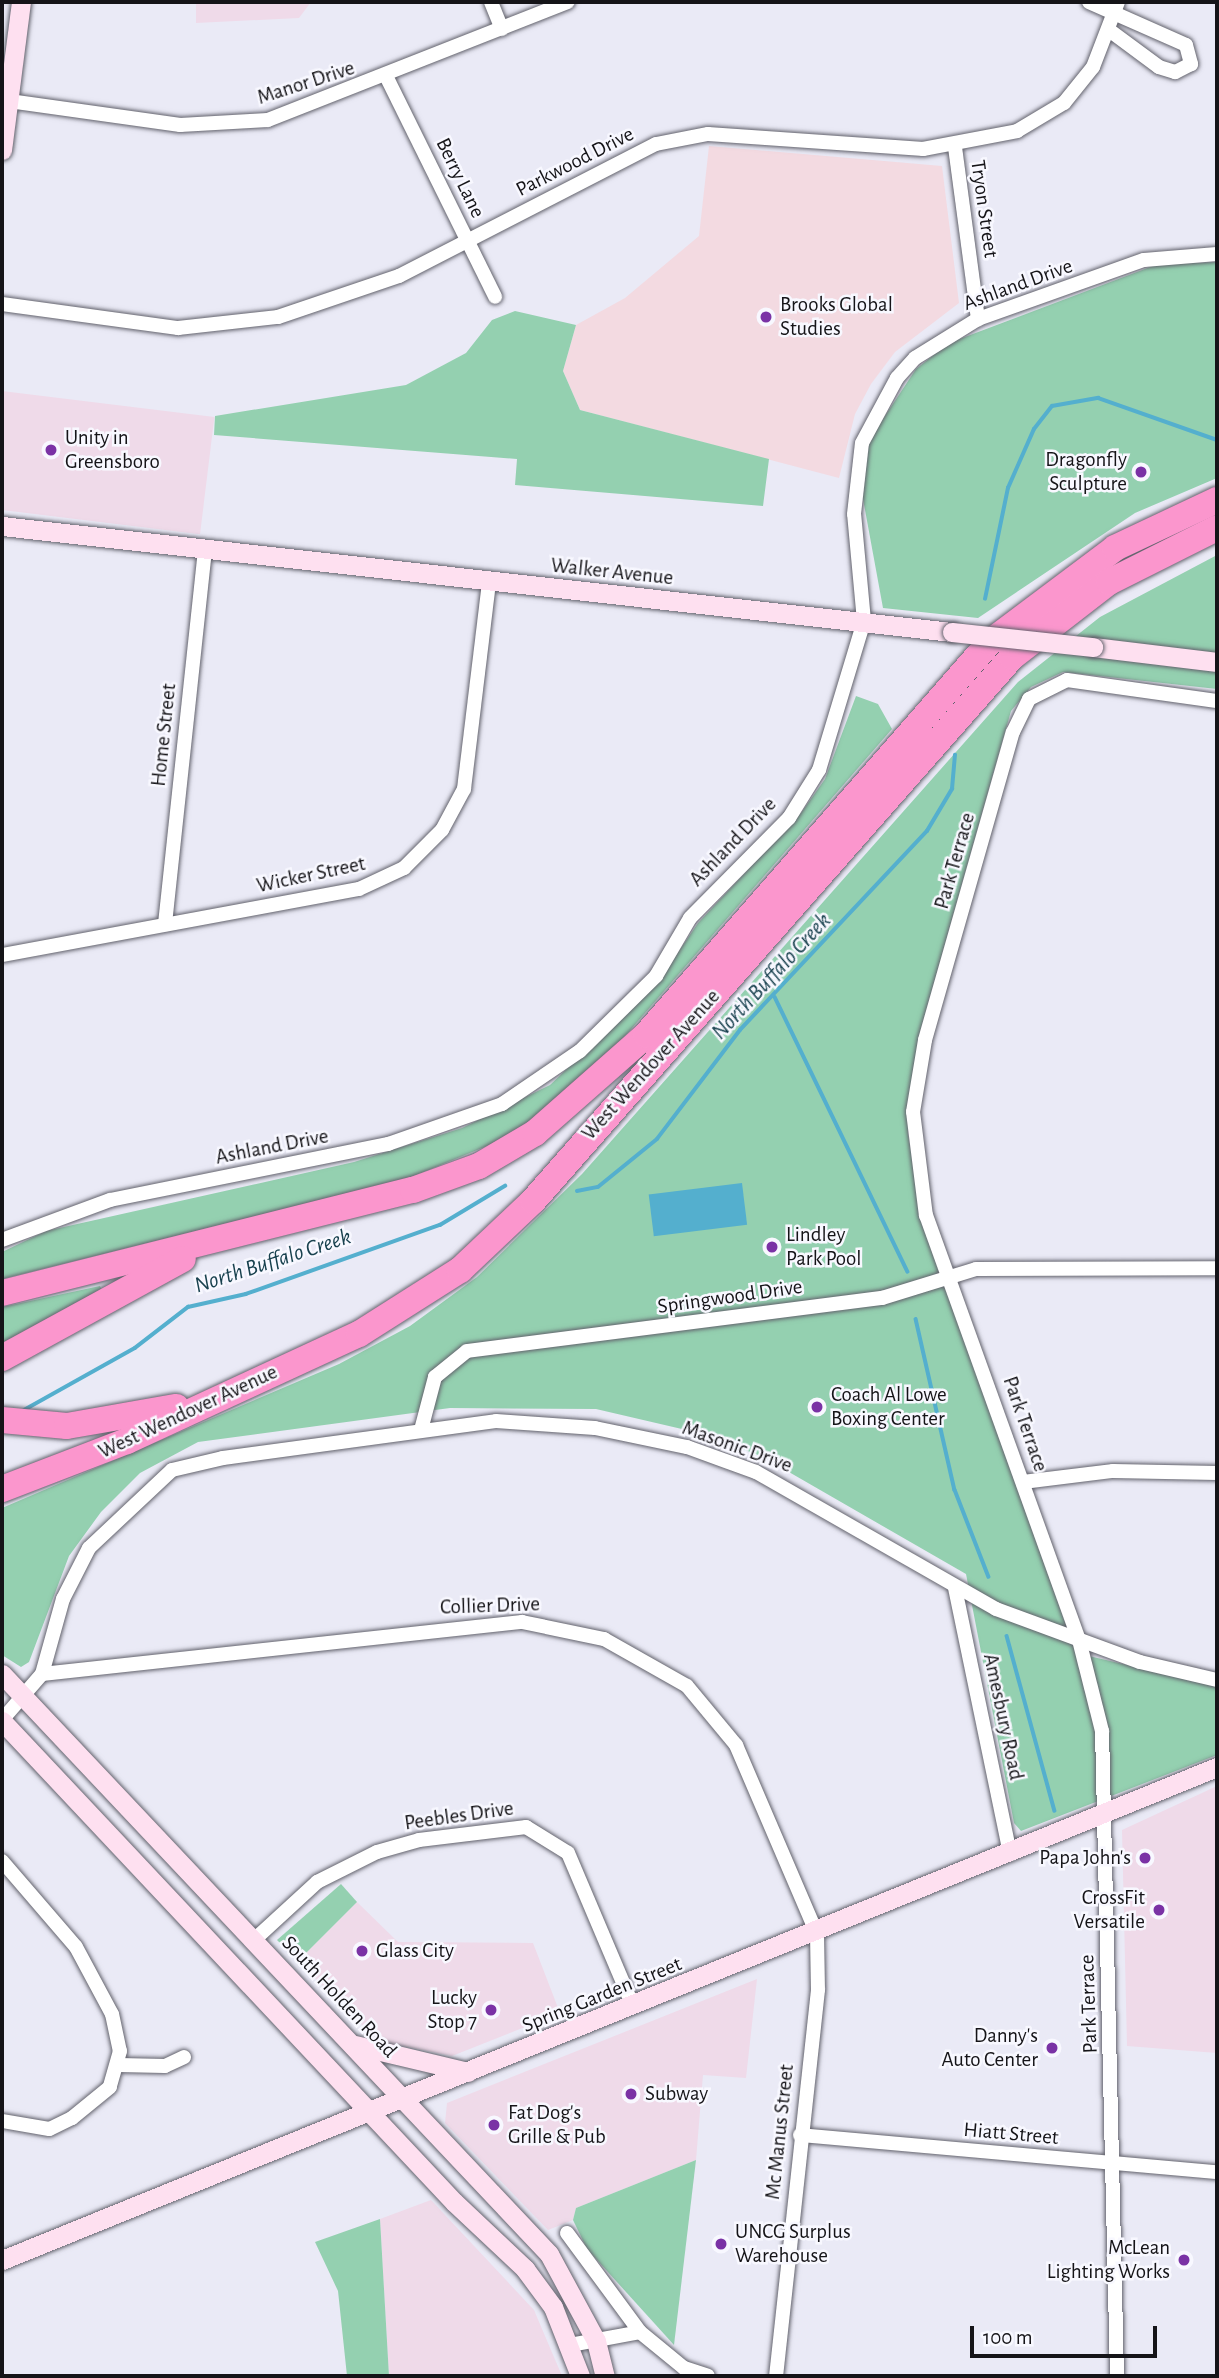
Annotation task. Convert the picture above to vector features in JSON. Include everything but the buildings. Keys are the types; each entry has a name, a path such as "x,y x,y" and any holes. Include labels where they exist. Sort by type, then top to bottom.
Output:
{"highway":[{"name":"West Wendover Avenue","path":"2,1293 444,1180 509,1149 566,1111 646,1035 990,642 1115,548 1217,500"},
{"name":"West Wendover Avenue","path":"2,1489 81,1461 359,1334 494,1241 1012,657 1109,582 1217,528"},
{"path":"2,1358 225,1238"},
{"path":"2,1420 90,1424 212,1400"}],"main road":[{"path":"2,150 5,101 21,2"},
{"name":"Walker Avenue","path":"2,526 489,583 863,621 1217,662"},
{"name":"South Holden Road","path":"2,1674 549,2253 597,2341 605,2376"},
{"path":"2,1720 372,2111 454,2203 525,2269 570,2345 580,2376"},
{"name":"Spring Garden Street","path":"2,2260 401,2098 817,1934 1217,1767"},
{"path":"353,2045 469,2072"}],"street":[{"path":"491,2 502,29"},
{"name":"Manor Drive","path":"5,101 217,127 268,120 387,78 568,2"},
{"path":"1088,2 1117,6 1186,45 1191,64 1175,72 1159,67 1109,30"},
{"name":"Parkwood Drive","path":"2,304 151,326 223,326 338,300 467,241 656,144 708,134 955,147 1017,131 1064,103 1093,67 1117,6"},
{"name":"Berry Lane","path":"387,78 495,297"},
{"name":"Tryon Street","path":"955,147 978,319"},
{"name":"Ashland Drive","path":"2,1240 110,1200 388,1144 502,1104 538,1084 634,1000 713,890 789,818 819,771 863,621 854,514 862,443 881,399 915,358 978,319 1144,260 1217,254"},
{"name":"Home Street","path":"165,924 205,549"},
{"name":"Wicker Street","path":"2,955 359,889 424,853 455,811 471,761 489,583"},
{"name":"Park Terrace","path":"1117,2376 1102,1731 1079,1640 918,1183 913,1136 918,1068 1019,715 1044,687 1067,680 1217,701"},
{"name":"Springwood Drive","path":"421,1430 435,1377 467,1351 882,1298 951,1275 1013,1268 1217,1268"},
{"name":"Masonic Drive","path":"2,1720 26,1699 42,1674 63,1599 89,1548 140,1494 172,1471 202,1461 421,1430 545,1421 687,1447 813,1500 955,1588 1079,1640 1217,1679"},
{"path":"1023,1482 1113,1471 1217,1473"},
{"name":"Amesbury Road","path":"955,1588 1010,1854"},
{"name":"Collier Drive","path":"42,1674 472,1624 522,1622 604,1639 655,1663 720,1723 759,1791 817,1934"},
{"name":"Peebles Drive","path":"254,1940 317,1882 377,1852 419,1840 526,1827 568,1853 633,2006"},
{"path":"2,1861 76,1947 112,2014 119,2065 101,2097 49,2129 2,2121"},
{"name":"Mc Manus Street","path":"776,2376 820,1962 817,1934"},
{"path":"119,2065 165,2066 184,2057"},
{"name":"Hiatt Street","path":"800,2135 1114,2165 1217,2172"},
{"path":"567,2232 640,2332 684,2368 708,2376"},
{"path":"570,2345 640,2332"}],"shaded area":[{"path":"196,2 311,2 299,18 196,23"},
{"name":"Brooks Global Studies","path":"709,146 942,166 959,303 895,352 871,384 855,414 839,478 580,410 563,371 576,325 625,298 699,236"},
{"path":"2,391 214,417 200,534 2,510"},
{"path":"1217,1786 1217,2053 1127,2046 1122,1830"},
{"path":"357,1902 398,1942 533,1943 560,2013 452,2056 378,2041 298,1961"},
{"path":"757,1979 746,2078 703,2075 696,2160 576,2208 573,2220 548,2230 445,2123 447,2103"},
{"path":"431,2200 534,2310 562,2376 389,2376 380,2219"}],"green space":[{"path":"1217,262 1217,478 1135,513 978,618 883,608 861,488 869,440 916,369 949,343 1158,264"},
{"path":"515,311 576,325 563,371 580,410 769,459 763,506 515,485 517,459 214,435 215,416 406,385 466,353 492,320"},
{"path":"1217,555 1217,689 1063,672 1031,687 1011,711 920,1032 908,1133 922,1221 1076,1653 1217,1686 1217,1755 1021,1831 1014,1823 966,1574 761,1456 699,1433 596,1409 450,1408 198,1442 140,1473 101,1512 69,1556 29,1662 21,1667 2,1655 2,1508 339,1364 410,1326 477,1277 582,1174 1018,682 1100,617"},
{"path":"856,696 878,704 892,729 612,1051 544,1111 499,1141 409,1178 2,1279 2,1252 46,1231 354,1162 462,1128 550,1085 658,982 698,923 801,813 825,779"},
{"path":"100,1286 104,1295 2,1343 2,1307"},
{"path":"341,1884 357,1902 298,1961 277,1940"},
{"path":"696,2160 674,2345 587,2249 573,2220 576,2208"},
{"path":"380,2219 389,2376 347,2376 338,2291 315,2242"}],"water":[{"path":"742,1183 747,1225 654,1236 649,1194"}],"waterway":[{"name":"North Buffalo Creek","path":"985,599 1008,488 1034,429 1052,406 1098,398 1217,440"},
{"name":"North Buffalo Creek","path":"577,1191 598,1187 657,1139 740,1030 927,831 952,789 955,755"},
{"path":"775,997 908,1272"},
{"name":"North Buffalo Creek","path":"24,1410 135,1348 188,1307 246,1294 440,1225 505,1186"},
{"path":"916,1319 955,1490 989,1577"},
{"path":"1007,1636 1055,1811"}],"place":[{"name":"Brooks Global Studies","path":"766,317"},
{"name":"Unity in Greensboro","path":"51,450"},
{"name":"Dragonfly Sculpture","path":"1141,472"},
{"name":"Lindley Park Pool","path":"772,1247"},
{"name":"Coach Al Lowe Boxing Center","path":"817,1407"},
{"name":"Papa John's","path":"1145,1858"},
{"name":"CrossFit Versatile","path":"1159,1910"},
{"name":"Glass City","path":"362,1951"},
{"name":"Lucky Stop 7","path":"491,2010"},
{"name":"Danny's Auto Center","path":"1052,2048"},
{"name":"Subway","path":"631,2094"},
{"name":"Fat Dog's Grille & Pub","path":"494,2125"},
{"name":"UNCG Surplus Warehouse","path":"721,2244"},
{"name":"McLean Lighting Works","path":"1184,2260"}]}
